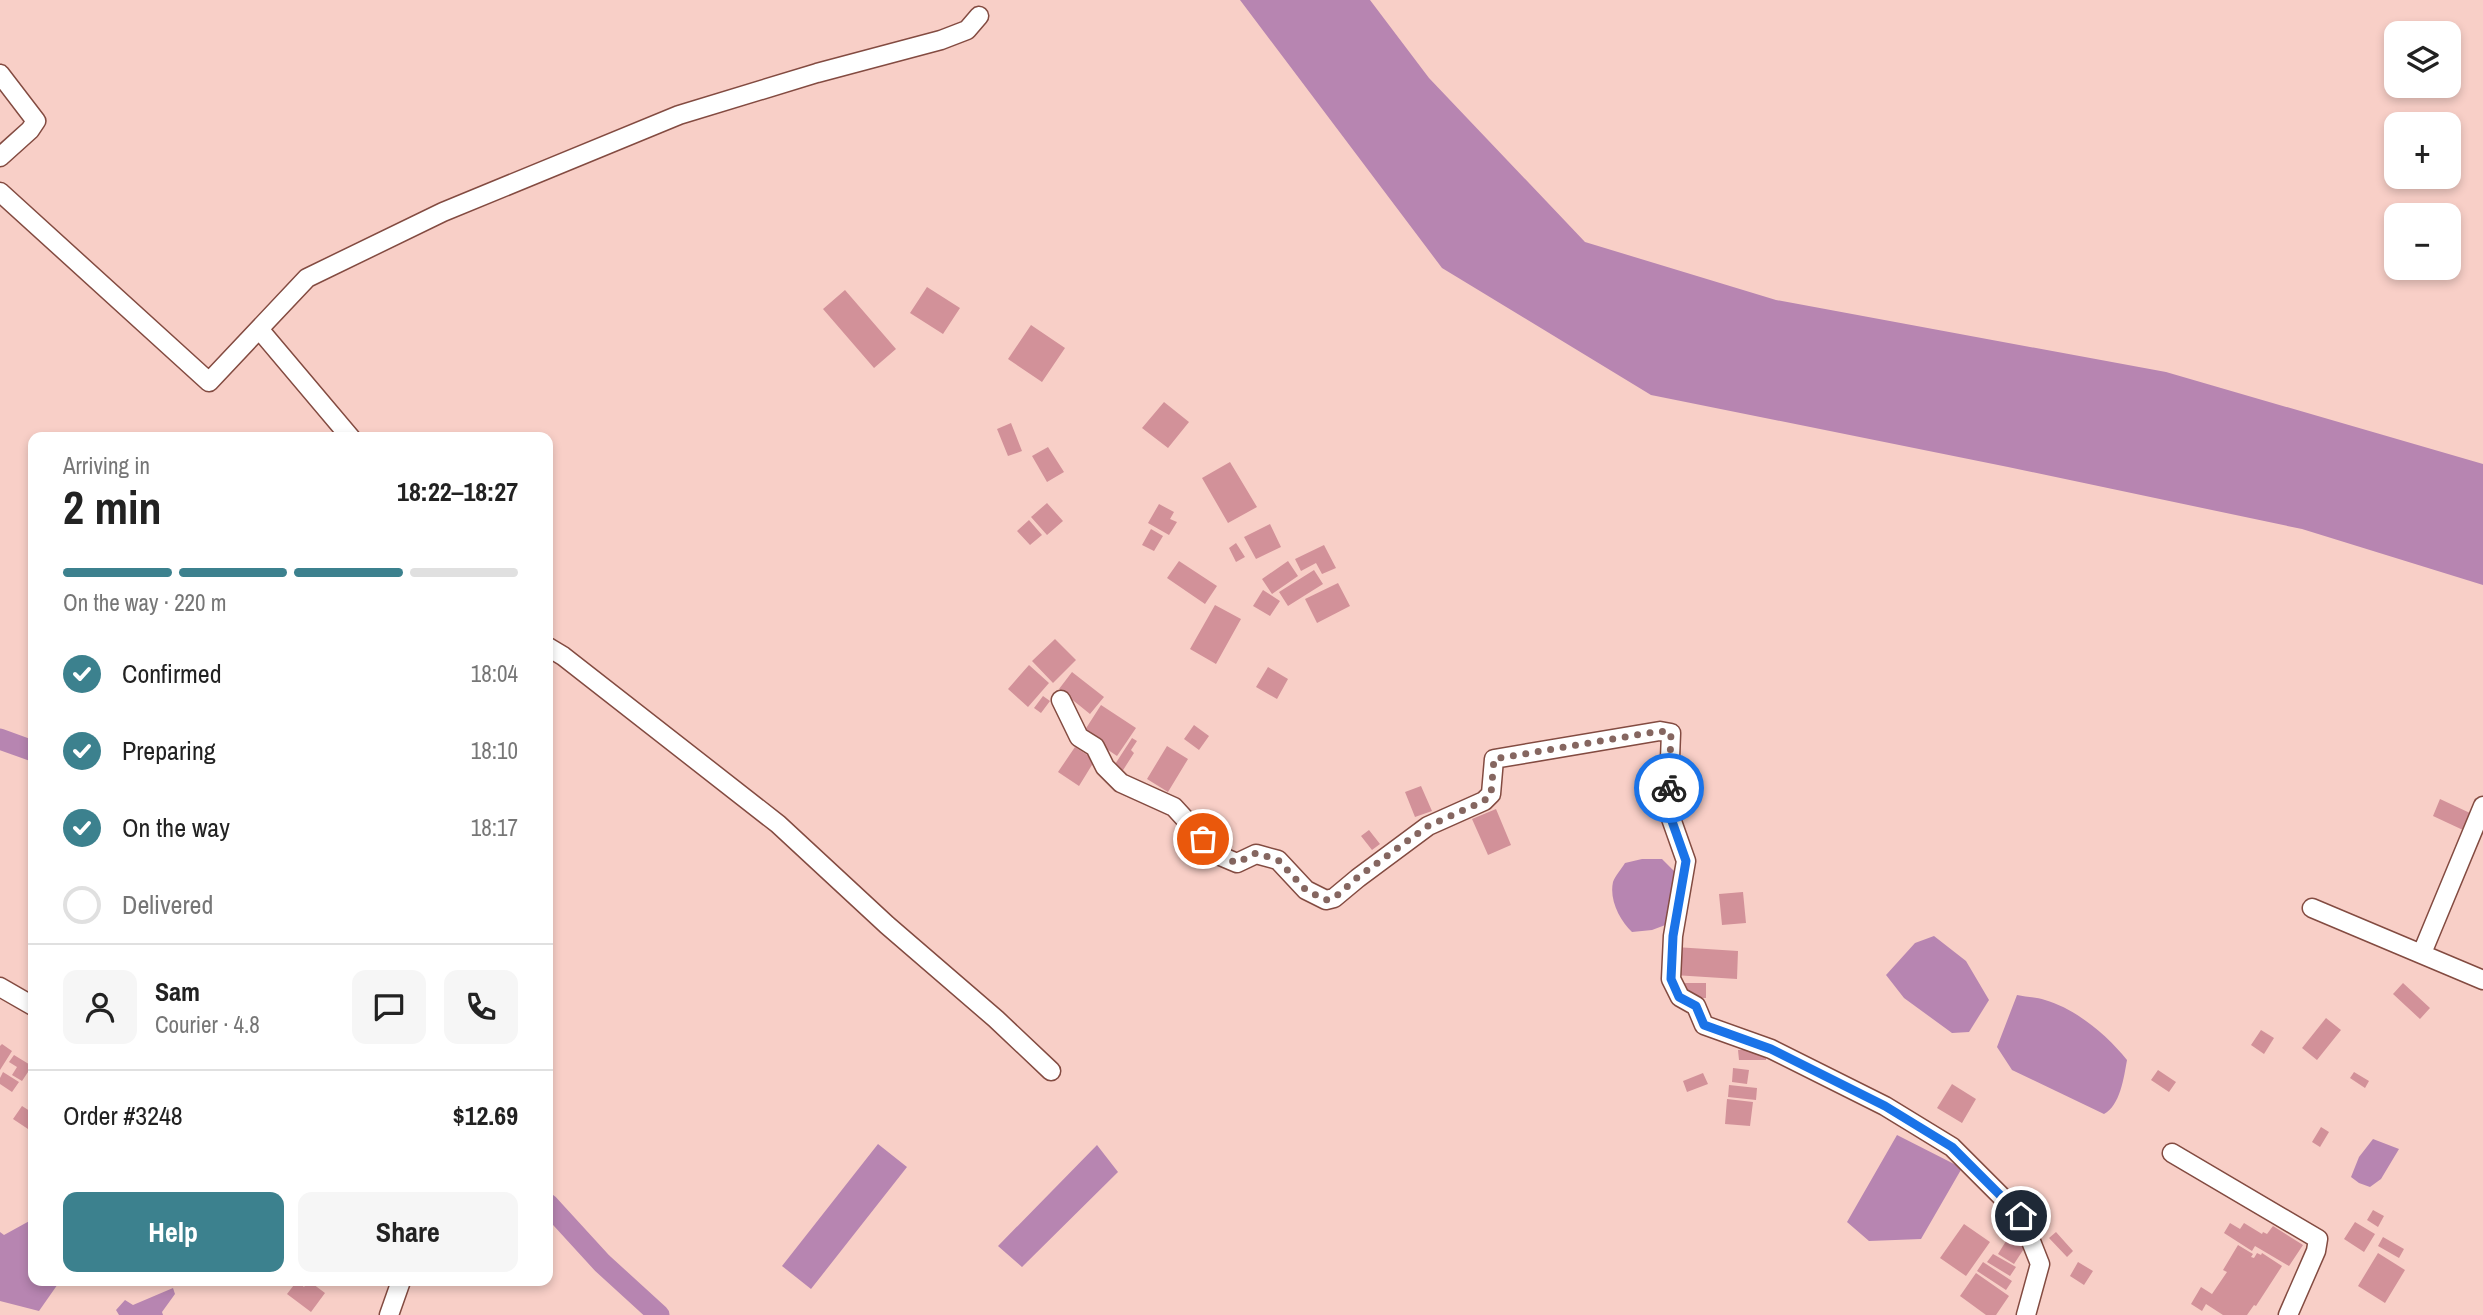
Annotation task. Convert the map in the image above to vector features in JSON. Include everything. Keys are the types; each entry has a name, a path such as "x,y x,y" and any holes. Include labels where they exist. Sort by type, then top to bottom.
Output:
{"street":[{"path":"0,192 209,382 307,278 443,212 680,115 942,40 967,30 979,16"},
{"path":"0,74 36,121 0,157"},
{"path":"259,329 346,432"},
{"path":"553,651 778,824 1051,1071"},
{"path":"1061,699 1079,737 1095,747 1105,767 1121,783 1174,807 1218,855 1237,863 1256,853 1278,860 1306,890 1326,900 1334,898 1428,826 1484,801 1491,794 1494,759 1660,731 1671,733 1668,810 1686,861 1673,936 1671,979 1679,997 1696,1006 1704,1025 1771,1049 1885,1106 1952,1147 2021,1216 2040,1264 2026,1315"},
{"path":"2422,953 2483,806"},
{"path":"2312,908 2483,980"},
{"path":"0,987 28,1003"},
{"path":"2172,1153 2318,1239 2316,1251 2288,1315"},
{"path":"390,1315 399,1286"}],"shaded area":[{"path":"1240,0 1370,0 1429,78 1585,242 1776,300 2166,372 2483,464 2483,585 2302,529 1651,395 1442,268"},
{"path":"1642,859 1662,859 1675,872 1668,924 1652,930 1632,932 1616,910 1612,889 1613,882 1625,863"},
{"path":"1934,936 1966,961 1989,1000 1969,1032 1952,1033 1904,998 1886,975 1915,943"},
{"path":"2017,995 2057,1004 2079,1016 2110,1041 2127,1060 2114,1105 2104,1114 2012,1070 1997,1047"},
{"path":"1897,1135 1962,1168 1921,1239 1869,1241 1847,1222"},
{"path":"2373,1139 2399,1149 2381,1179 2370,1187 2351,1177 2359,1157"},
{"path":"878,1144 907,1167 811,1289 782,1266"},
{"path":"1097,1145 1118,1172 1022,1267 998,1246"},
{"path":"28,1222 28,1286 56,1286 39,1311 0,1301 0,1232 4,1235"},
{"path":"173,1288 175,1294 162,1312 163,1315 119,1315 116,1310 125,1300 133,1305"}],"building":[{"path":"927,287 960,308 943,334 910,313"},
{"path":"845,290 896,349 874,368 823,309"},
{"path":"1031,325 1065,348 1042,382 1008,359"},
{"path":"1164,402 1189,422 1168,448 1142,428"},
{"path":"1011,423 1022,451 1008,456 997,429"},
{"path":"1048,447 1064,472 1047,482 1032,456"},
{"path":"1230,462 1257,507 1228,523 1202,478"},
{"path":"1047,503 1063,521 1047,535 1031,517"},
{"path":"1159,504 1174,512 1170,519 1177,522 1169,535 1148,523"},
{"path":"1029,520 1042,535 1030,545 1017,531"},
{"path":"1270,524 1281,547 1256,559 1244,537"},
{"path":"1151,529 1163,536 1154,551 1142,545"},
{"path":"1236,543 1245,557 1236,562 1229,548"},
{"path":"1324,545 1336,568 1322,574 1316,563 1301,571 1295,559"},
{"path":"1179,561 1217,586 1205,604 1167,578"},
{"path":"1288,561 1298,576 1272,594 1262,579"},
{"path":"1314,570 1323,584 1288,606 1279,592"},
{"path":"1338,583 1350,606 1317,623 1305,599"},
{"path":"1263,590 1280,601 1270,616 1253,606"},
{"path":"1215,605 1241,619 1216,664 1190,649"},
{"path":"1055,639 1076,660 1053,683 1032,661"},
{"path":"1029,665 1049,683 1028,707 1008,689"},
{"path":"1268,667 1288,679 1277,699 1256,687"},
{"path":"1072,672 1104,697 1090,714 1059,689"},
{"path":"1043,696 1050,701 1041,713 1034,708"},
{"path":"1101,705 1136,728 1117,756 1083,733"},
{"path":"1194,725 1209,736 1199,750 1184,739"},
{"path":"1132,738 1137,741 1131,750 1134,753 1118,778 1110,772"},
{"path":"1167,746 1188,759 1168,792 1147,779"},
{"path":"1075,747 1095,760 1079,786 1058,772"},
{"path":"1421,786 1432,811 1415,817 1405,792"},
{"path":"2440,799 2470,813 2463,830 2433,816"},
{"path":"1496,809 1511,845 1488,855 1472,819"},
{"path":"1369,830 1380,844 1372,850 1361,836"},
{"path":"1743,892 1746,923 1722,925 1719,894"},
{"path":"1675,947 1738,951 1737,979 1674,975"},
{"path":"1685,983 1706,983 1706,998 1685,998"},
{"path":"2403,983 2430,1008 2420,1019 2393,994"},
{"path":"2326,1018 2341,1030 2317,1060 2302,1048"},
{"path":"2261,1030 2274,1038 2264,1054 2251,1045"},
{"path":"2,1044 12,1051 0,1070 0,1046"},
{"path":"1766,1049 1766,1060 1739,1060 1738,1050"},
{"path":"14,1055 28,1064 28,1072 22,1081 12,1075 17,1067 9,1062"},
{"path":"1733,1068 1749,1070 1747,1084 1732,1082"},
{"path":"2158,1070 2176,1082 2169,1092 2151,1080"},
{"path":"3,1072 19,1082 12,1092 0,1084"},
{"path":"2354,1072 2369,1081 2365,1088 2350,1078"},
{"path":"1703,1073 1708,1084 1687,1092 1683,1081"},
{"path":"1952,1084 1976,1099 1962,1123 1937,1108"},
{"path":"1729,1085 1757,1088 1756,1100 1728,1097"},
{"path":"1727,1099 1753,1102 1750,1126 1725,1124"},
{"path":"22,1106 28,1110 28,1129 13,1119"},
{"path":"2321,1127 2329,1132 2320,1147 2312,1142"},
{"path":"2373,1210 2384,1216 2378,1227 2367,1220"},
{"path":"2355,1222 2375,1234 2364,1252 2344,1239"},
{"path":"2230,1223 2240,1229 2244,1223 2262,1234 2267,1234 2273,1226 2303,1245 2289,1266 2255,1246 2252,1251 2224,1233"},
{"path":"1964,1224 1990,1242 1966,1276 1940,1258"},
{"path":"2056,1232 2073,1251 2067,1257 2049,1238"},
{"path":"2011,1233 2027,1244 2014,1264 1998,1254"},
{"path":"2383,1237 2404,1249 2399,1258 2378,1246"},
{"path":"2238,1245 2253,1254 2251,1257 2262,1253 2282,1266 2256,1306 2254,1305 2247,1315 2223,1315 2206,1304 2202,1311 2191,1304 2201,1287 2212,1294 2227,1272 2223,1270"},
{"path":"2378,1253 2405,1270 2385,1303 2358,1286"},
{"path":"1993,1254 2016,1267 2010,1276 1987,1262"},
{"path":"1983,1262 2012,1281 2006,1290 1977,1271"},
{"path":"2078,1262 2093,1271 2084,1285 2070,1276"},
{"path":"1976,1273 2009,1296 1996,1315 1986,1315 1960,1296"},
{"path":"293,1286 316,1286 325,1293 311,1312 287,1294"}],"waterway":[{"path":"0,739 28,749"},
{"path":"553,1209 602,1263 659,1315"}],"way so far":[{"path":"1203,839 1218,855 1237,863 1256,853 1278,860 1306,890 1326,900 1334,898 1428,826 1484,801 1491,794 1494,759 1660,731 1671,733 1669,788"}],"route":[{"path":"1669,788 1668,810 1686,861 1673,936 1671,979 1679,997 1696,1006 1704,1025 1771,1049 1885,1106 1952,1147 2021,1216"}]}
